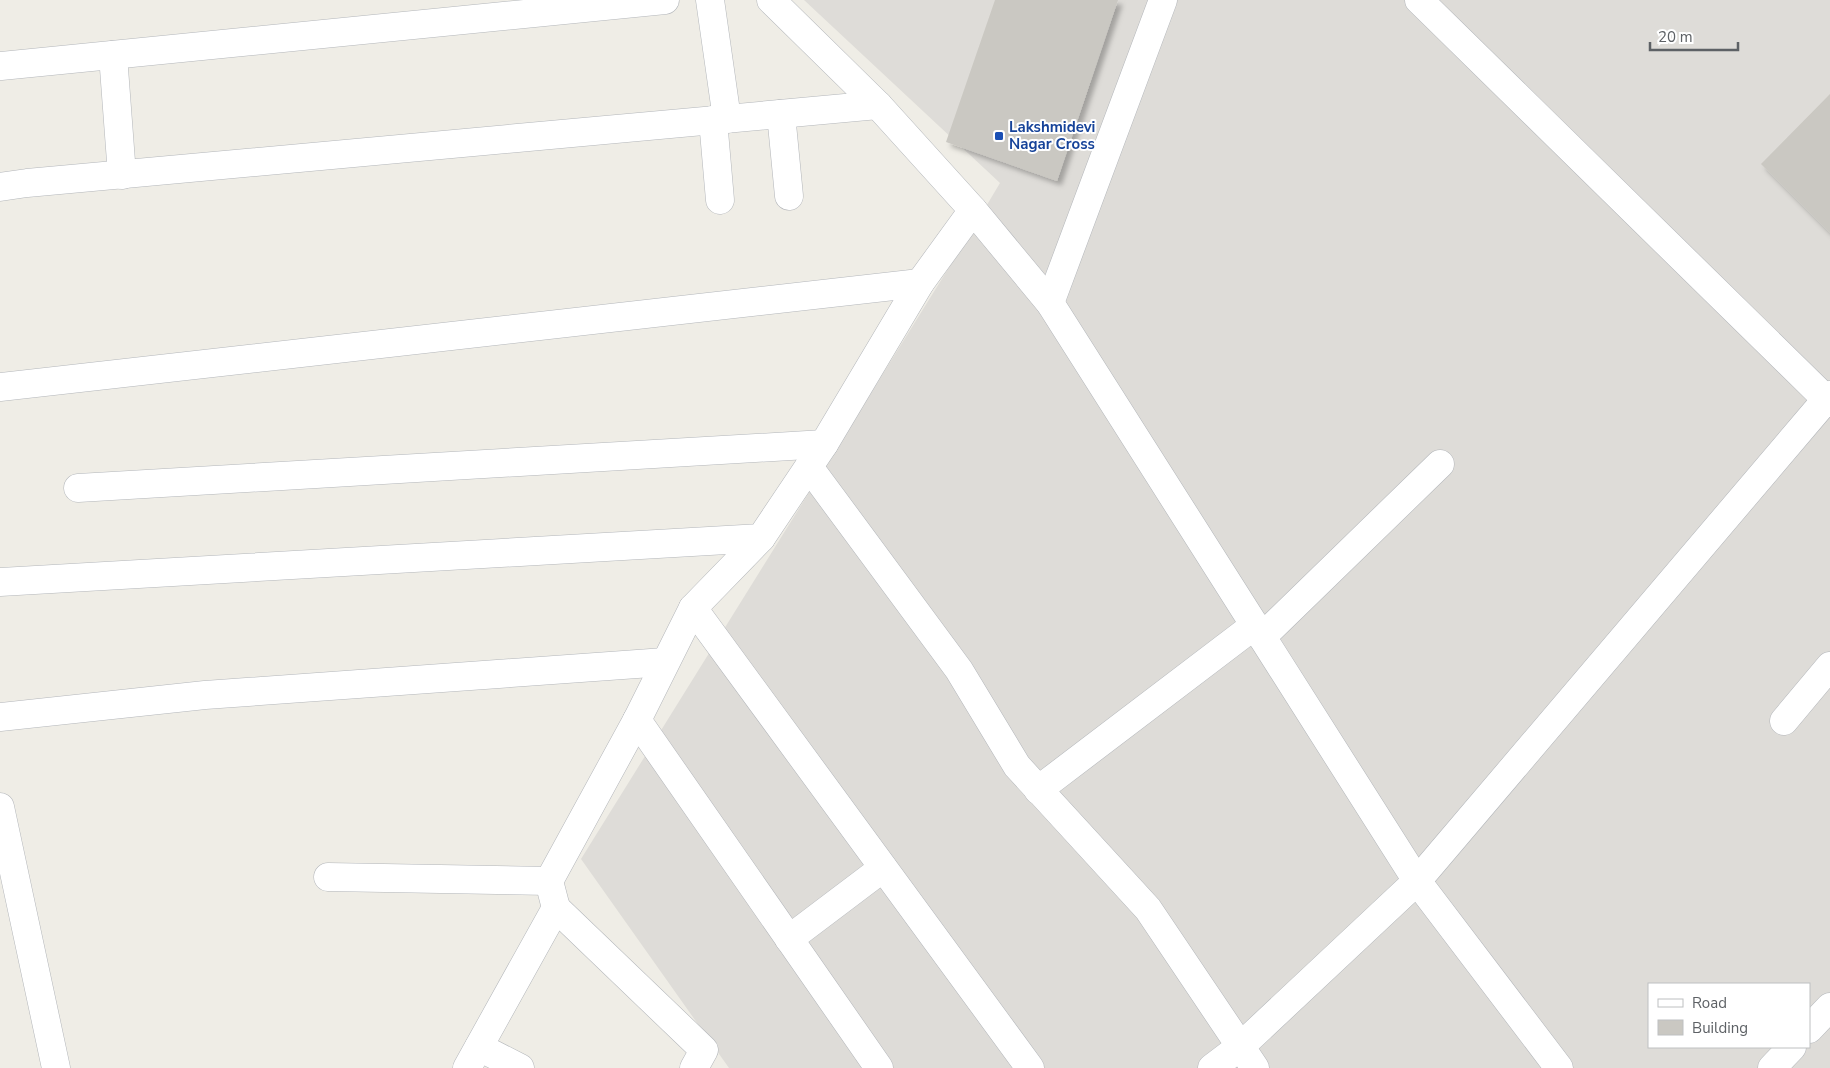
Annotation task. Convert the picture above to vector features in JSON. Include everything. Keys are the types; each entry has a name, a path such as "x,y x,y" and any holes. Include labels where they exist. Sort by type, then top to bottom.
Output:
{"street":[{"path":"1,66 665,0"},
{"path":"710,0 720,120 720,200"},
{"path":"771,0 878,105 973,210 1050,303 1417,881 1559,1068"},
{"path":"1050,303 1163,0"},
{"path":"1212,1068 1248,1057 1417,881 1829,399 1419,0"},
{"path":"113,55 122,174"},
{"path":"0,188 27,183 122,174 878,105"},
{"path":"781,114 789,196"},
{"path":"694,1068 704,1050 556,908 549,881 637,720 693,608 761,538 824,444 920,283 973,210"},
{"path":"0,387 920,283"},
{"path":"78,488 824,444"},
{"path":"1038,790 1259,631 1440,464"},
{"path":"809,467 959,670 1017,766 1148,909 1248,1057"},
{"path":"0,582 761,538"},
{"path":"693,608 1030,1068"},
{"path":"0,717 205,694 666,662"},
{"path":"1784,721 1830,666"},
{"path":"637,720 879,1068"},
{"path":"0,807 6,861 56,1068"},
{"path":"789,939 883,868"},
{"path":"328,876 549,881"},
{"path":"520,1068 473,1057 556,908"},
{"path":"1810,1028 1830,1007"},
{"path":"1772,1068 1791,1048"}],"shaded area":[{"path":"804,0 1830,0 1830,1068 729,1068 581,859 1000,183"}],"building":[{"path":"995,0 1118,0 1057,181 946,142"},
{"path":"1830,94 1830,233 1761,164"}],"place":[{"name":"Lakshmidevi Nagar Cross","path":"999,136"}]}
